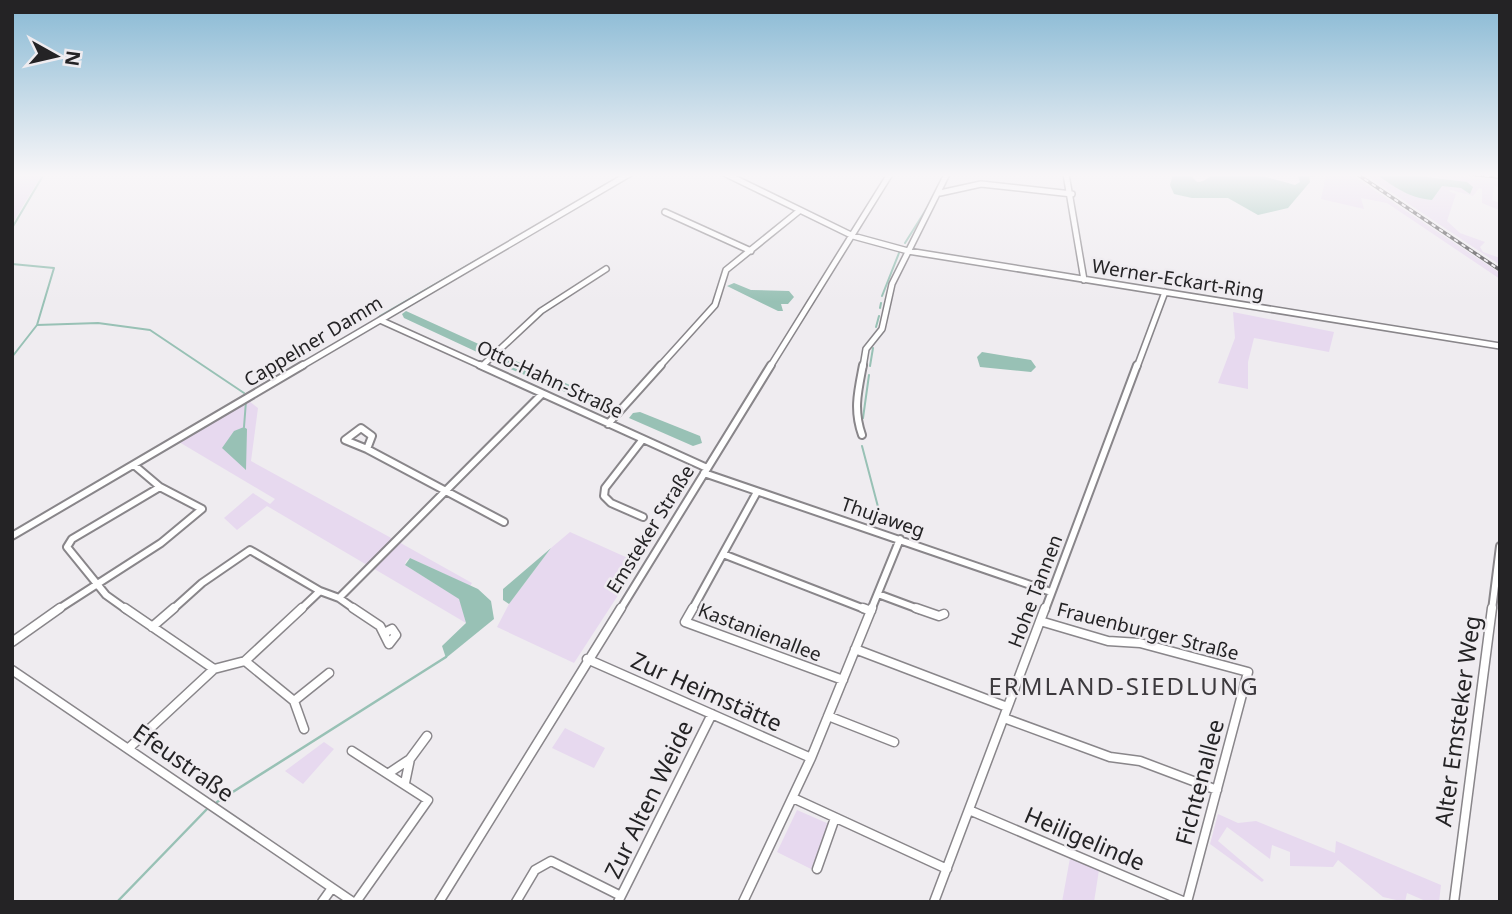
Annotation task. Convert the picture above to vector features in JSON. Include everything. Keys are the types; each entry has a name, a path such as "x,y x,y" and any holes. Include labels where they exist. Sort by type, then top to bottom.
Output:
{"street":[{"name":"Cappelner Damm","path":"12,536 556,217"},
{"path":"675,217 751,251"},
{"path":"608,424 715,305 726,270 792,217"},
{"name":"Werner-Eckart-Ring","path":"811,217 853,236 908,251 1500,346"},
{"name":"Emsteker Straße","path":"439,902 587,659 865,217"},
{"path":"862,435 856,418 856,402 866,349 882,329 892,284 927,217"},
{"path":"1075,217 1084,279"},
{"path":"482,366 541,311 606,269"},
{"name":"Hohe Tannen","path":"934,902 1165,292"},
{"name":"Otto-Hahn-Straße","path":"380,320 643,439 705,470"},
{"path":"338,598 542,394"},
{"path":"643,439 605,488 604,496 611,503 643,517"},
{"path":"367,449 504,522"},
{"path":"12,642 161,543 202,509 160,486 134,465"},
{"name":"Thujaweg","path":"705,470 757,492 1051,592"},
{"path":"160,486 68,543 67,547 111,599 214,669"},
{"name":"Kastanienallee","path":"757,492 685,622 843,680"},
{"path":"743,902 811,758 900,539"},
{"name":"Alter Emsteker Weg","path":"1454,902 1500,546"},
{"path":"152,627 202,583 250,550 320,591 338,598 380,626 384,633"},
{"path":"723,554 870,611"},
{"path":"130,747 214,669 245,661 320,591"},
{"path":"878,594 939,616 944,614"},
{"name":"Frauenburger Straße","path":"1040,621 1108,641 1140,643 1248,672"},
{"path":"855,649 1007,707"},
{"name":"Zur Heimstätte","path":"587,659 811,758"},
{"path":"245,661 294,701 304,729"},
{"name":"Efeustraße","path":"12,670 130,747 355,902"},
{"name":"Fichtenallee","path":"1186,902 1248,672"},
{"path":"294,701 329,673"},
{"name":"Zur Alten Weide","path":"620,899 712,714"},
{"path":"828,716 894,742"},
{"path":"1004,718 1110,757 1140,761 1217,790"},
{"path":"389,774 410,759 427,736"},
{"path":"352,751 428,800 355,902"},
{"path":"405,783 410,759"},
{"path":"793,798 947,869"},
{"name":"Heiligelinde","path":"969,810 1186,902"},
{"path":"817,869 835,818"},
{"path":"516,902 535,870 551,861 620,899"},
{"path":"322,902 332,888"}],"shaded area":[{"path":"1407,217 1415,217 1500,273 1500,279"},
{"path":"1428,217 1448,217 1447,221 1460,233 1485,242 1480,247 1483,252 1500,258 1500,265"},
{"path":"734,283 751,290 789,291 794,297 788,304 781,304 783,311 778,311 727,286"},
{"path":"406,311 483,348 477,352 404,318 402,314"},
{"path":"1233,312 1334,332 1329,352 1254,338 1248,362 1248,389 1218,383 1235,338"},
{"path":"982,352 1031,360 1036,367 1031,372 980,367 977,357"},
{"path":"505,358 608,402 601,407 501,365"},
{"path":"249,401 258,408 251,461 393,539 367,565 267,506 237,530 224,518 253,493 270,504 275,499 179,442"},
{"path":"640,412 700,436 702,443 693,446 629,418 633,413"},
{"path":"244,427 247,429 246,470 222,448 234,431"},
{"path":"570,532 639,563 574,663 497,627 509,604 551,548"},
{"path":"397,541 472,583 470,586 410,558 406,561 405,565 460,599 466,623 371,567"},
{"path":"551,548 509,604 503,600 503,589"},
{"path":"410,558 478,589 491,601 494,619 446,658 442,646 466,623 459,599 405,565"},
{"path":"565,728 605,748 594,768 552,748"},
{"path":"324,742 334,749 303,784 285,771"},
{"path":"797,810 829,824 811,869 777,852"},
{"path":"1218,814 1238,823 1256,821 1335,853 1336,841 1441,885 1439,902 1428,902 1407,893 1405,902 1383,897 1338,860 1333,867 1290,866 1290,852 1272,845 1270,859 1227,827 1218,841 1264,880 1262,882 1210,844"},
{"path":"1070,858 1099,870 1094,902 1062,902"}],"waterway":[{"path":"12,228 19,217"},
{"path":"905,243 922,217"},
{"path":"882,296 899,253"},
{"path":"380,316 482,257"},
{"path":"12,264 54,268 37,325"},
{"path":"880,308 881,303"},
{"path":"876,327 879,316"},
{"path":"37,325 98,323 150,330 244,393"},
{"path":"12,357 37,325"},
{"path":"870,366 873,348"},
{"path":"863,418 869,375"},
{"path":"244,427 246,401"},
{"path":"862,446 882,522"},
{"path":"217,802 446,657"},
{"path":"117,902 207,809"}],"railway":[{"path":"1421,217 1500,270"}],"district":[{"name":"ERMLAND-SIEDLUNG","path":"1124,685"}]}
